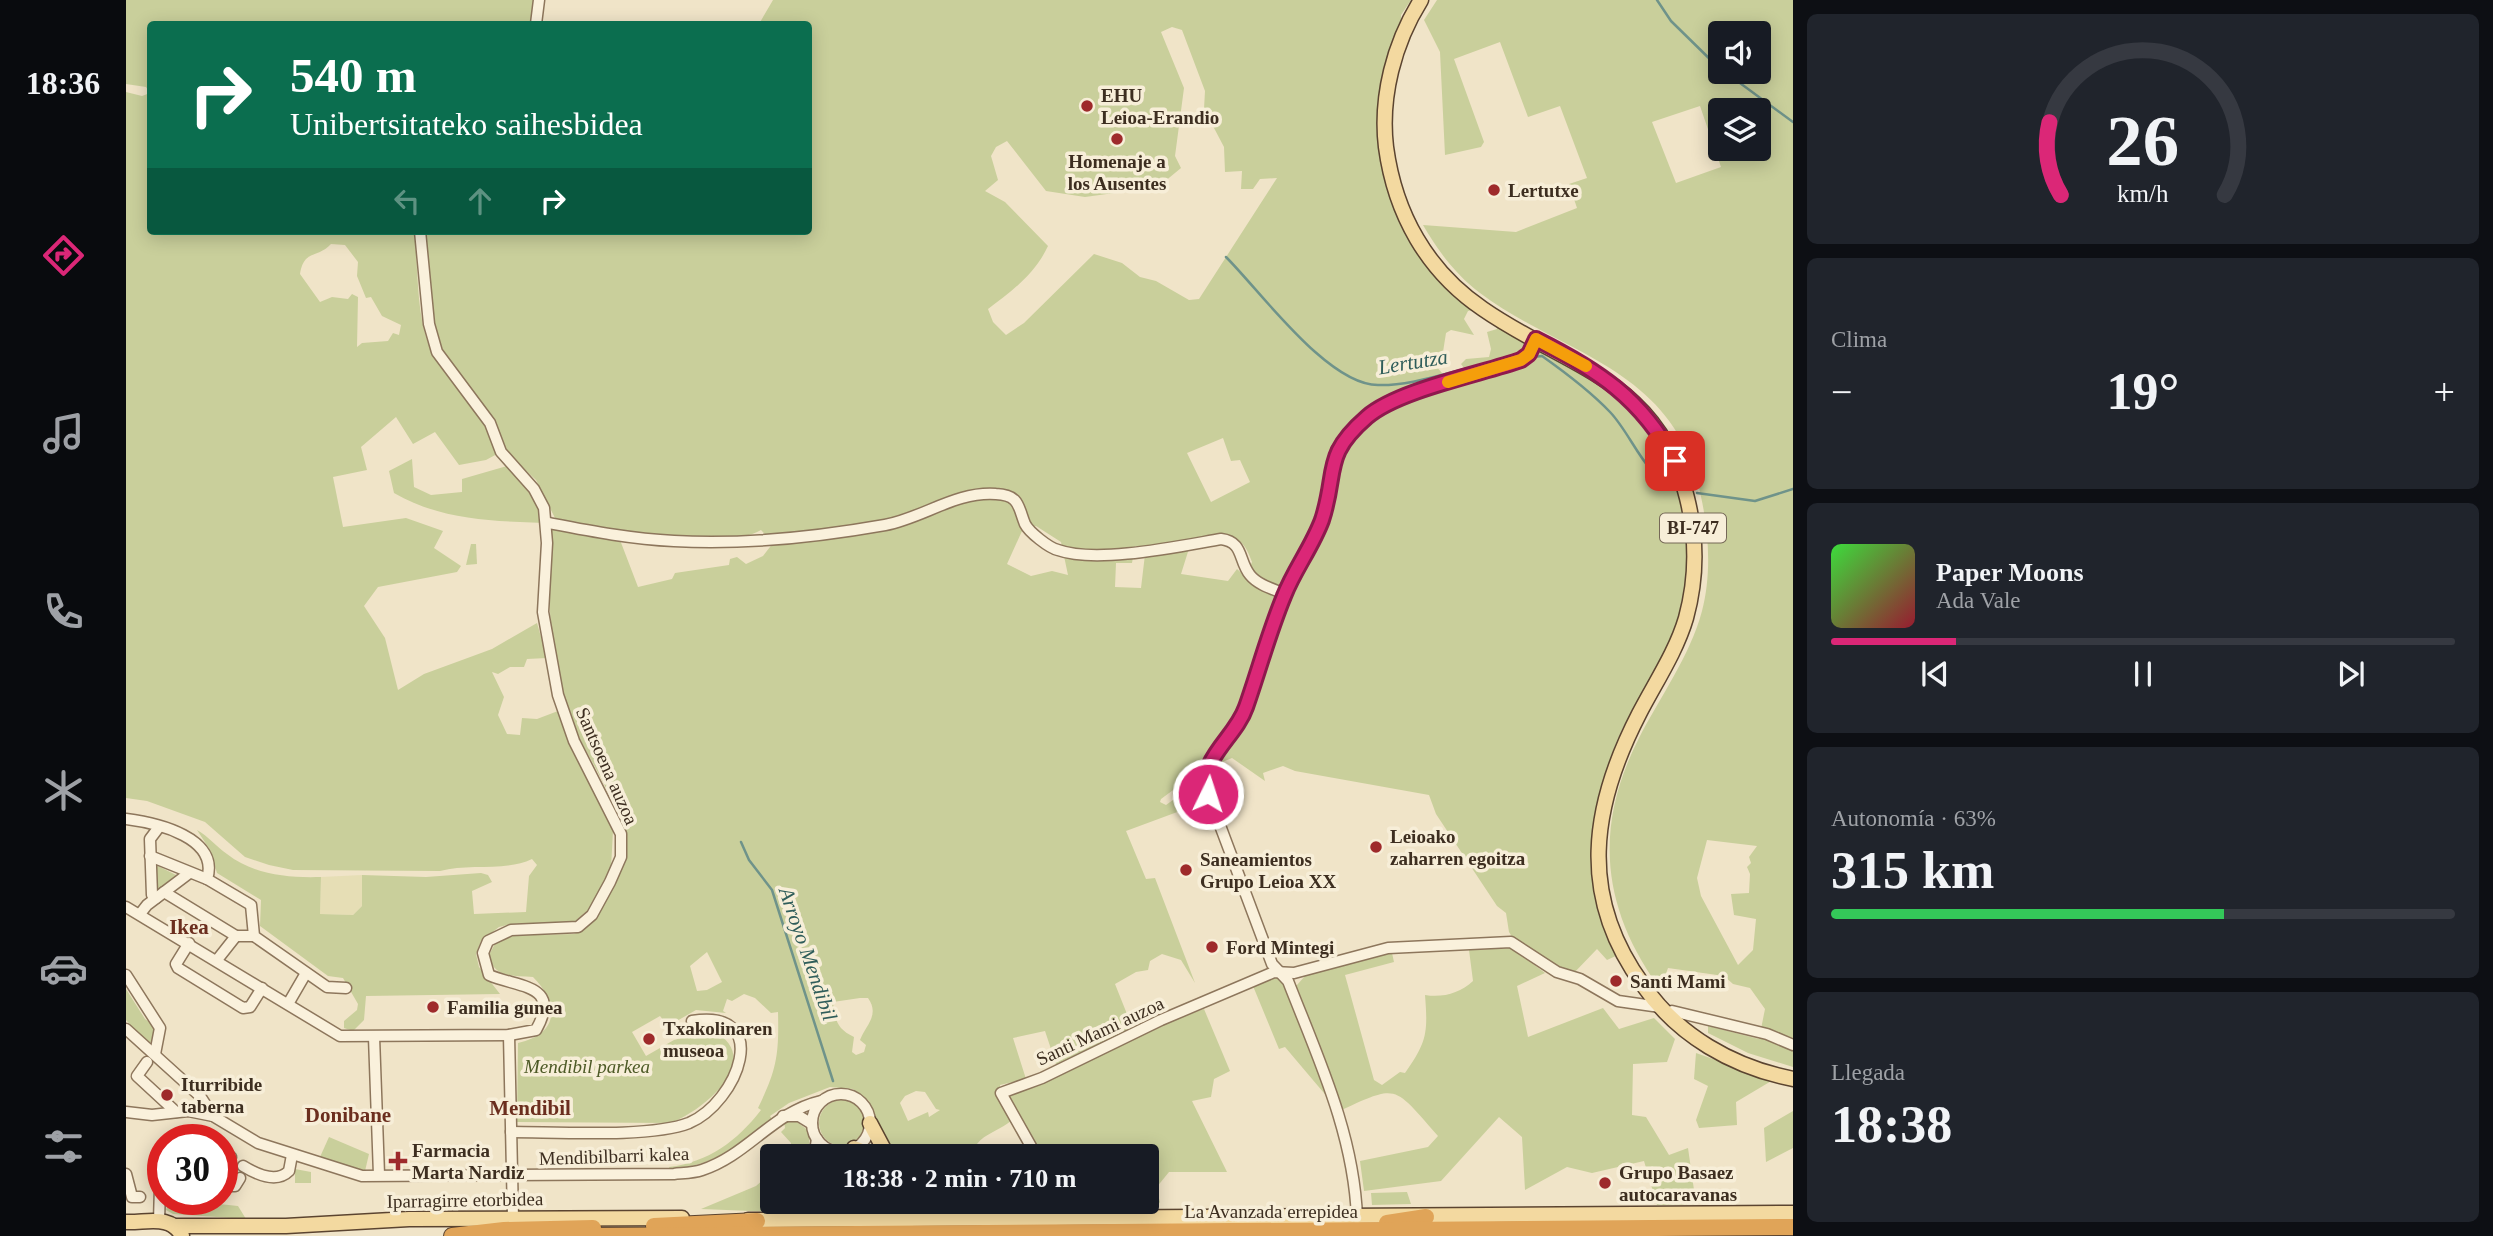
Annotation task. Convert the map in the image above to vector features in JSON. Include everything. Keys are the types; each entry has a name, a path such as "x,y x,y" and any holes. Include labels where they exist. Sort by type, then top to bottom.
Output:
{"highway":[{"path":"1332,1232 1426,1217"},
{"path":"452,1236 504,1230 757,1221"},
{"name":"La Avanzada errepidea","path":"582,1236 1793,1227"}],"main road":[{"name":"BI-747","path":"1421,0 1402,38 1390,72 1385,104 1388,158 1401,211 1428,257 1452,284 1484,310 1595,371 1617,387 1647,416 1675,461 1692,519 1694,565 1686,616 1673,650 1618,759 1599,824 1598,872 1608,921 1629,966 1688,1034 1728,1057 1793,1079"},
{"name":"BI-747","path":"1429,0 1407,40 1391,106 1393,159 1401,191 1416,226 1446,269 1483,302 1600,366 1639,398 1668,436 1689,481 1697,507 1702,537 1701,567 1690,624 1619,770 1606,818 1603,844 1606,885 1616,924 1636,964 1666,1009 1728,1051 1793,1072"},
{"path":"870,1123 881,1144"},
{"name":"Iparragirre etorbidea","path":"126,1222 155,1222 178,1231 337,1221 513,1218 1055,1220 1793,1212"},
{"path":"869,1220 880,1214"},
{"path":"993,1214 1011,1220"},
{"path":"141,1236 155,1222"}],"street":[{"path":"536,21 539,0"},
{"name":"Santsoena auzoa","path":"419,235 429,324 436,352 490,423 504,457 534,489 544,508 548,523 538,615 558,695 574,741 621,834 621,856 610,882 592,915 578,927 511,930 488,941 483,953 489,975 530,986 544,1002 545,1014 536,1030 509,1035"},
{"path":"1357,1217 1352,1157 1340,1117 1288,981 1272,964 1212,808 1203,780 1205,770 1238,725 1284,594 1322,519 1337,449 1362,422 1381,407 1451,380 1525,357 1536,339"},
{"path":"548,523 633,538 742,542 882,525 913,519 932,507 994,494 1011,496 1019,502 1027,527 1056,550 1120,553 1221,539 1231,540 1240,549 1250,575 1284,594"},
{"path":"126,819 159,827 200,844 208,854 207,880"},
{"path":"159,827 150,839 152,895 160,895 236,936 254,936 327,987 346,988"},
{"path":"150,856 158,856 251,905 254,936"},
{"path":"140,914 188,874"},
{"path":"126,907 340,1036 509,1035 513,1218"},
{"path":"217,960 236,936"},
{"name":"Santi Mami auzoa","path":"1030,1144 1001,1093 1042,1079 1161,1020 1280,972 1294,973 1388,948 1511,942 1557,972 1580,979 1618,1001 1666,1009 1768,1034 1793,1045"},
{"path":"189,943 176,964 178,968 243,1008 250,1007 262,988"},
{"path":"288,1004 306,973"},
{"path":"126,975 160,1028 151,1058 137,1076 176,1112"},
{"path":"512,1132 643,1131 672,1129 692,1122 708,1110 732,1084 739,1070 741,1043 732,1027 713,1018 692,1021"},
{"path":"126,1029 151,1058 197,1094 213,1116"},
{"path":"374,1037 379,1175"},
{"path":"816,1144 812,1124 816,1108 821,1101 838,1094 856,1098 868,1114 870,1123 865,1138 858,1144"},
{"name":"Mendibilbarri kalea","path":"213,1116 258,1143 362,1176 674,1174 701,1170 747,1145 800,1106 821,1101"},
{"path":"126,1112 176,1112 213,1116"},
{"path":"783,1116 799,1116 812,1124"},
{"path":"817,1139 823,1144"},
{"path":"243,1166 264,1176 280,1177 289,1171 292,1155"},
{"path":"126,1174 132,1197 140,1196"},
{"path":"1053,1214 1055,1220"},
{"path":"155,1222 156,1215"}],"shaded area":[{"path":"362,875 362,906 353,915 320,914 321,877"}],"green space":[{"path":"126,0 535,0 533,21 147,21 146,87 126,84"},
{"name":"Mendibil parkea","path":"773,0 1411,0 1401,15 1401,29 1392,52 1391,195 1473,310 1468,311 1464,319 1474,335 1451,330 1446,333 1443,352 1436,366 1442,373 1438,380 1426,382 1362,417 1337,439 1318,518 1261,645 1236,721 1200,770 1161,799 1160,802 1166,805 1180,795 1180,811 1126,831 1146,879 1155,878 1195,983 1181,960 1162,954 1150,961 1148,970 1136,972 1115,984 1133,1029 1057,1067 1045,1031 1013,1038 1026,1079 1000,1085 1000,1096 1012,1120 977,1144 888,1144 878,1130 869,1101 853,1089 830,1087 789,1103 770,1116 772,1119 725,1153 713,1159 670,1170 669,1167 697,1160 721,1148 742,1131 761,1110 758,1108 776,1062 778,1012 771,1013 755,998 744,994 732,1001 727,999 723,1011 726,1013 696,1010 668,1026 660,1016 632,1032 646,1056 674,1040 712,1030 727,1042 733,1055 732,1069 713,1096 671,1123 517,1122 518,1043 541,1033 548,1025 551,1007 542,987 533,977 512,976 501,972 488,957 499,936 574,934 587,926 604,904 626,856 626,839 621,821 571,721 559,681 550,616 552,528 620,540 638,587 672,579 675,573 729,565 730,559 737,557 746,564 763,556 773,543 761,530 744,536 692,539 556,520 536,480 508,454 485,407 442,353 432,314 424,235 812,235 812,21 761,21","holes":["1172,27 1182,30 1205,91 1204,109 1224,147 1225,172 1242,171 1241,189 1253,189 1260,179 1277,178 1199,299 1189,300 1156,281 1140,277 1122,263 1094,254 1024,323 1006,335 993,322 988,309 1030,273 1048,246 1005,202 985,191 998,180 991,156 996,147 1007,141 1046,191 1085,197 1158,187 1181,168 1175,156 1184,88 1161,32","1223,438 1231,461 1240,460 1250,482 1211,502 1187,453","1036,526 1061,542 1068,575 1052,571 1031,576 1007,564 1022,531","1219,535 1237,539 1247,550 1252,562 1246,577 1237,569 1228,581 1181,574 1192,539","1135,546 1146,546 1141,588 1115,587 1116,563 1132,563","707,952 722,982 707,990 697,991 690,966","868,998 873,1010 871,1020 860,1040 866,1045 864,1052 856,1055 852,1052 854,1037 840,1027 833,1002","916,1091 925,1092 936,1109 940,1110 929,1117 928,1112 908,1121 900,1103 905,1096"]},
{"path":"1437,0 1793,0 1793,1067 1748,1053 1708,1033 1708,1026 1759,1039 1765,1009 1750,988 1733,984 1724,976 1668,968 1663,982 1658,986 1639,956 1625,926 1615,896 1610,865 1610,834 1615,803 1639,738 1690,644 1702,611 1708,562 1701,496 1682,442 1662,412 1636,387 1607,367 1511,314 1480,293 1448,262 1423,225 1516,232 1577,208 1569,184 1587,178 1560,106 1528,117 1500,42 1454,59 1484,142 1481,147 1445,155 1440,52 1424,20","holes":["1707,840 1757,846 1749,857 1751,863 1747,867 1750,874 1749,893 1731,894 1734,915 1756,919 1753,950 1738,965 1701,896 1697,878"]},
{"path":"126,92 142,96 147,94 147,235 414,235 420,310 427,340 441,367 486,426 497,454 486,460 459,465 435,432 413,444 396,417 361,447 367,470 333,477 343,527 406,518 443,531 434,548 461,566 457,572 378,587 364,606 385,638 398,690 424,674 492,649 537,623 547,658 527,659 524,667 510,667 498,674 492,672 504,697 498,715 507,734 520,735 522,718 537,719 558,711 613,831 611,868 588,910 574,922 511,924 499,927 481,941 476,954 479,967 500,994 366,996 364,1020 353,1031 344,1028 344,1021 357,1010 358,1004 343,978 328,976 260,926 261,900 217,873 210,850 197,830 248,867 284,876 321,877 320,914 353,915 362,906 362,875 426,877 481,873 488,875 492,882 472,891 474,914 526,912 529,876 537,865 532,859 510,865 440,871 293,870 245,857 205,822 147,801 126,798","holes":["331,244 345,245 358,262 357,276 366,298 371,297 382,316 401,325 399,335 393,333 388,341 362,343 357,347 358,297 352,294 348,299 332,297 320,302 300,274 308,257"]},
{"path":"1495,321 1531,340 1521,355 1467,372 1461,364 1466,359 1489,357 1491,349 1487,332 1497,329"},
{"path":"1544,350 1604,384 1631,408 1653,436 1670,466 1682,499 1688,532 1688,567 1683,602 1672,637 1617,741 1597,809 1595,823 1618,955 1607,960 1597,949 1572,975 1514,940 1509,932 1506,913 1497,906 1436,814 1429,795 1295,771 1283,766 1263,773 1265,781 1232,758 1220,763 1217,772 1213,765 1229,743 1287,597 1314,547 1337,456 1374,416 1450,385 1533,360 1537,352"},
{"path":"412,459 414,487 431,495 462,492 462,479 507,466 533,494 544,523 466,517 412,502 394,493 389,471"},
{"path":"471,544 476,544 477,564 466,565"},
{"path":"156,865 176,875 156,891"},
{"path":"1512,948 1545,973 1517,986 1528,1037 1603,1008 1619,1029 1654,1018 1675,1039 1667,1062 1633,1064 1632,1115 1646,1117 1669,1155 1688,1148 1696,1204 1657,1205 1644,1161 1592,1173 1567,1167 1525,1190 1522,1137 1499,1117 1441,1181 1364,1191 1360,1161 1428,1147 1438,1136 1411,1106 1393,1094 1371,1097 1333,1114 1329,1099 1285,1047 1279,1049 1253,986 1273,978 1279,979 1287,988 1297,985 1305,976 1392,953 1394,962 1345,975 1374,1080 1382,1085 1400,1072 1405,1073 1422,1045 1426,1028 1425,995 1451,994 1473,981 1469,950"},
{"path":"126,989 145,1019 155,1026 155,1038 152,1042 145,1042 126,1020"},
{"path":"1204,1009 1230,1071 1214,1079 1211,1097 1192,1101 1227,1172 1169,1172 1159,1184 1159,1144 1033,1144 1006,1095"},
{"path":"1696,1053 1773,1080 1736,1102 1737,1125 1699,1128 1696,1120 1708,1086 1694,1079"},
{"path":"833,1102 851,1102 863,1114 863,1132 851,1144 833,1144 821,1132 821,1114"},
{"path":"1793,1111 1793,1148 1766,1162 1764,1128"},
{"path":"793,1119 809,1131 810,1144 791,1144 781,1132 785,1128 784,1121"},
{"path":"329,1137 369,1154 365,1171 320,1157"},
{"path":"295,1169 311,1172 311,1183 295,1183 295,1173 292,1173"},
{"path":"760,1182 760,1211 701,1209"},
{"path":"1407,1192 1411,1204 1372,1205 1371,1193"},
{"path":"238,1206 246,1219 188,1215 238,1215"}],"waterway":[{"path":"1657,0 1671,21 1708,57"},
{"path":"1741,84 1793,122"},
{"name":"Lertutza","path":"1226,257 1317,354 1338,370 1359,381 1392,385 1488,364"},
{"name":"Lertutza","path":"1532,357 1542,356 1594,397 1618,422 1657,476 1678,488"},
{"name":"Lertutza","path":"1697,493 1755,501 1793,489"},
{"name":"Arroyo Mendibil","path":"741,842 749,860 772,890 833,1081"}],"slow traffic":[{"path":"1448,382 1521,360 1529,354 1536,339 1586,366"}],"place":[{"name":"EHU Leioa-Erandio","path":"1087,106"},
{"name":"Homenaje a los Ausentes","path":"1117,139"},
{"name":"Lertutxe","path":"1494,190"},
{"name":"Leioako zaharren egoitza","path":"1376,847"},
{"name":"Saneamientos Grupo Leioa XX","path":"1186,870"},
{"name":"Ford Mintegi","path":"1212,947"},
{"name":"Santi Mami","path":"1616,981"},
{"name":"Familia gunea","path":"433,1007"},
{"name":"Txakolinaren museoa","path":"649,1039"},
{"name":"Iturribide taberna","path":"167,1095"},
{"name":"Farmacia Marta Nardiz","path":"398,1161"},
{"name":"Grupo Basaez autocaravanas","path":"1605,1183"}],"district":[{"name":"Ikea","path":"189,927"},
{"name":"Mendibil","path":"530,1108"},
{"name":"Donibane","path":"348,1115"}],"route":[{"path":"1208,794 1203,780 1205,770 1238,725 1246,706 1284,594 1322,519 1334,456 1348,436 1368,416 1381,407 1451,380 1521,360 1529,354 1536,339 1595,371 1617,387 1647,416 1675,461"}]}
